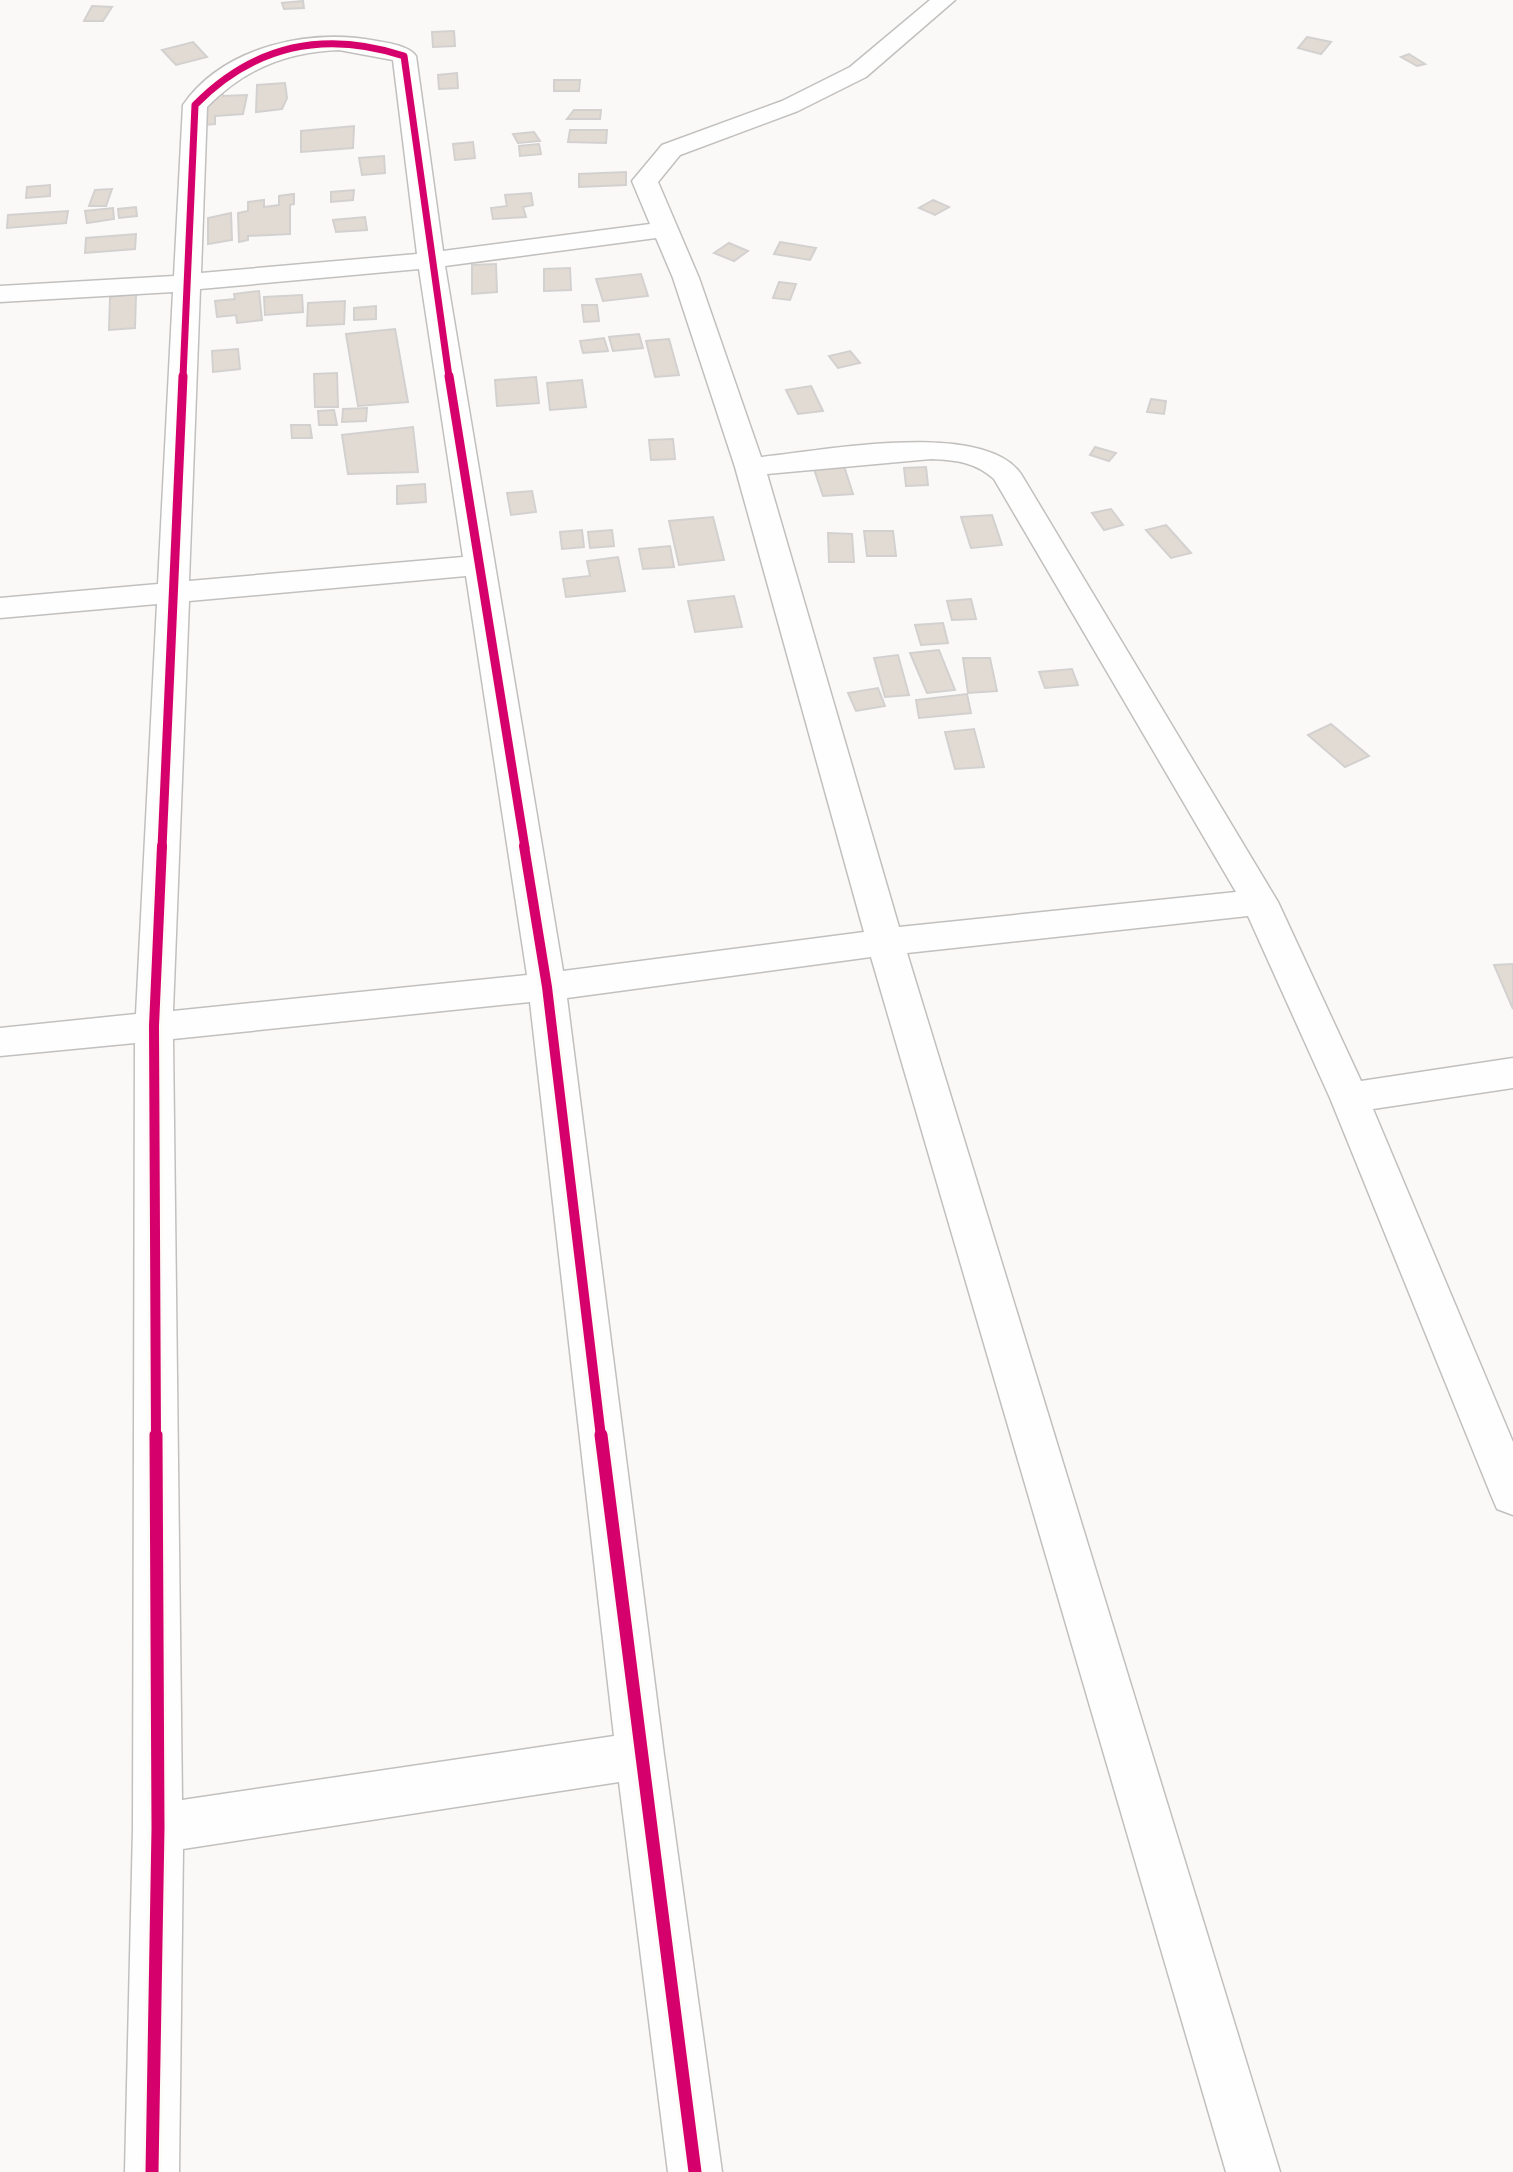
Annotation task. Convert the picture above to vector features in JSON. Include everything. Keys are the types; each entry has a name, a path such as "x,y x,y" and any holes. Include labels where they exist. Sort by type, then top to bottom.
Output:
{"street":[{"path":"944,0 858,72 790,106 671,150 645,181 667,229 750,467 886,942 1253,2172"},
{"path":"152,2172 158,1828 154,1026 184,285 195,106 232,72 272,54 323,41 376,45 404,56 430,262 547,987 640,1755 695,2172"},
{"path":"0,294 184,285 430,262 667,229"},
{"path":"750,467 932,450 964,452 992,462 1006,474 1260,902 1349,1098 1513,1494"},
{"path":"0,608 481,565"},
{"path":"0,1042 547,987 886,942 1260,902"},
{"path":"1349,1098 1513,1073"},
{"path":"158,1828 640,1755"}],"building":[{"path":"303,1 304,8 284,9 282,3"},
{"path":"92,6 112,7 103,21 84,21"},
{"path":"454,31 455,46 433,47 432,32"},
{"path":"1307,37 1331,42 1321,54 1298,48"},
{"path":"193,42 207,57 176,65 162,50"},
{"path":"1409,54 1425,64 1417,66 1401,57"},
{"path":"457,73 458,88 439,89 438,75"},
{"path":"554,80 580,80 579,91 554,91"},
{"path":"285,83 287,98 282,109 256,112 257,85"},
{"path":"222,93 223,96 247,95 243,114 215,116 215,124 205,125 207,97"},
{"path":"574,110 601,110 600,119 567,119"},
{"path":"354,126 353,148 301,152 301,131"},
{"path":"570,130 607,130 606,143 568,142"},
{"path":"534,132 540,141 518,143 513,134"},
{"path":"473,142 475,158 455,160 453,144"},
{"path":"539,144 541,154 520,156 519,146"},
{"path":"384,156 385,173 362,175 359,158"},
{"path":"626,172 626,185 579,187 579,174"},
{"path":"50,185 50,196 26,198 27,187"},
{"path":"112,189 106,206 89,206 95,190"},
{"path":"354,190 353,200 331,202 331,192"},
{"path":"531,193 533,205 523,207 526,217 493,219 491,208 507,206 505,195"},
{"path":"294,194 294,204 290,205 290,234 248,236 248,240 239,242 238,213 248,211 248,202 264,200 264,207 279,205 279,196"},
{"path":"933,200 949,207 935,215 919,208"},
{"path":"136,207 137,216 119,218 118,209"},
{"path":"113,208 114,219 87,223 85,211"},
{"path":"68,211 66,223 7,228 8,215"},
{"path":"231,213 232,240 208,244 208,218"},
{"path":"365,217 367,230 336,232 333,220"},
{"path":"136,234 135,249 85,253 86,238"},
{"path":"780,242 816,248 810,260 774,254"},
{"path":"729,243 748,251 734,261 714,253"},
{"path":"496,264 497,292 472,294 472,265"},
{"path":"570,268 571,290 544,291 544,269"},
{"path":"641,274 648,296 603,301 596,279"},
{"path":"779,282 796,284 790,300 773,298"},
{"path":"259,291 262,320 237,323 236,315 217,317 215,301 235,299 234,294"},
{"path":"136,294 135,328 109,330 110,297"},
{"path":"302,295 303,312 265,315 264,297"},
{"path":"345,301 344,324 307,326 308,303"},
{"path":"582,305 597,305 599,321 584,322"},
{"path":"376,306 376,319 354,320 354,308"},
{"path":"395,329 408,402 358,406 346,334"},
{"path":"639,334 643,348 613,351 609,337"},
{"path":"604,338 608,351 583,353 580,341"},
{"path":"669,339 679,375 655,377 646,341"},
{"path":"238,349 240,369 213,372 212,351"},
{"path":"850,351 860,363 838,368 829,356"},
{"path":"337,373 338,407 315,407 314,374"},
{"path":"536,377 539,403 497,406 495,380"},
{"path":"582,380 586,407 550,410 547,383"},
{"path":"811,386 823,411 798,414 786,390"},
{"path":"1151,399 1166,401 1164,414 1147,412"},
{"path":"367,408 366,421 342,422 343,409"},
{"path":"334,410 337,425 319,425 318,411"},
{"path":"291,425 310,425 312,438 292,438"},
{"path":"413,427 418,472 348,474 342,435"},
{"path":"673,439 675,459 651,460 649,440"},
{"path":"1095,447 1116,453 1109,461 1090,455"},
{"path":"844,466 853,494 823,496 814,469"},
{"path":"926,467 928,485 906,486 904,468"},
{"path":"425,484 426,502 397,504 397,486"},
{"path":"532,491 536,512 511,515 507,493"},
{"path":"1111,509 1123,525 1104,530 1092,513"},
{"path":"992,515 1002,545 971,548 961,517"},
{"path":"713,517 724,560 679,565 669,521"},
{"path":"1166,525 1191,553 1171,558 1146,530"},
{"path":"582,530 584,547 562,549 560,532"},
{"path":"612,530 614,546 590,548 588,532"},
{"path":"864,531 893,531 896,556 867,556"},
{"path":"828,533 852,534 854,562 829,562"},
{"path":"670,546 674,567 643,569 639,549"},
{"path":"618,557 625,591 566,597 563,579 590,576 587,561"},
{"path":"734,596 742,627 695,632 688,601"},
{"path":"971,599 976,619 952,620 947,601"},
{"path":"943,623 948,643 921,645 915,625"},
{"path":"939,650 955,690 927,693 910,653"},
{"path":"898,655 909,695 885,697 874,658"},
{"path":"963,658 990,658 997,691 968,693"},
{"path":"1072,669 1078,685 1045,688 1039,672"},
{"path":"878,688 885,706 856,711 848,693"},
{"path":"967,694 971,713 919,718 916,700"},
{"path":"1331,724 1369,756 1345,767 1308,735"},
{"path":"974,729 984,767 955,769 945,732"},
{"path":"1513,964 1513,1009 1494,965"}],"cycle path":[{"path":"152,2172 158,1828 154,1026 195,105 221,80 251,62 294,47 339,43 383,49 404,56 431,262 547,987 640,1755 695,2172"}]}
